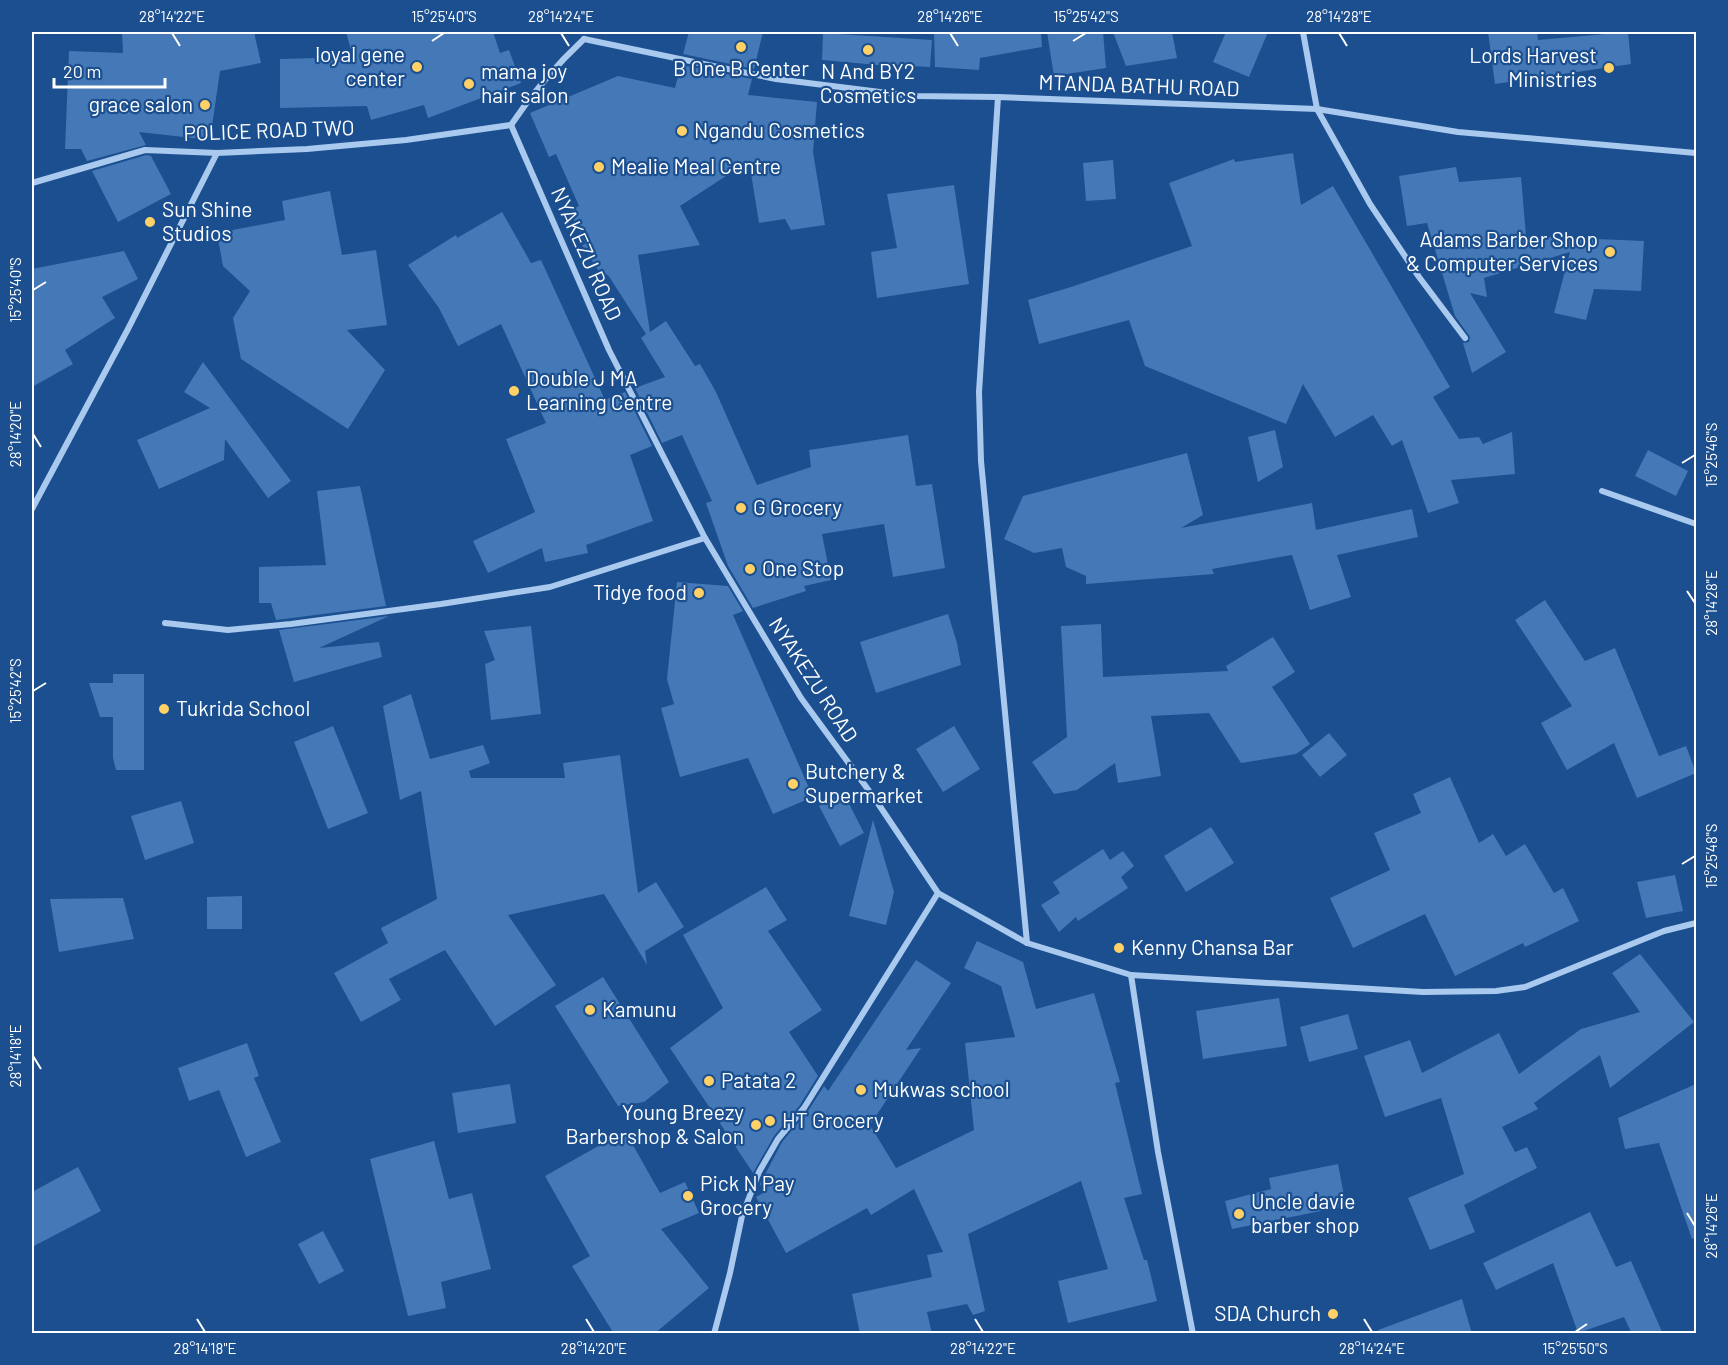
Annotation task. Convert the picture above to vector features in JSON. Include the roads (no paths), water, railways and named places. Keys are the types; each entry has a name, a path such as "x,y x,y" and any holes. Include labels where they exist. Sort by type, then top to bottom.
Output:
{"street":[{"path":"1303,32 1317,110 1370,204 1419,277 1465,338"},
{"path":"511,125 533,92 582,35"},
{"name":"MTANDA BATHU ROAD","path":"582,35 776,79 912,96 998,97 1317,110 1458,132 1696,153"},
{"path":"998,97 979,392 981,461 1027,943"},
{"name":"POLICE ROAD TWO","path":"32,183 145,150 217,153 307,149 406,140 511,125"},
{"name":"NYAKEZU ROAD","path":"511,125 609,350 705,538 801,698 875,799 938,893"},
{"path":"32,509 128,329 217,153"},
{"path":"1602,491 1696,524"},
{"path":"165,623 228,630 441,604 550,587 705,538"},
{"path":"714,1334 742,1216 759,1172 778,1139 804,1108 938,893 1027,943 1131,975 1423,992 1496,991 1525,987 1664,931 1696,923"},
{"path":"1131,975 1158,1152 1193,1334"}],"place":[{"name":"B One B Center","path":"741,47"},
{"name":"N And BY2 Cosmetics","path":"868,50"},
{"name":"loyal gene center","path":"417,67"},
{"name":"Lords Harvest Ministries","path":"1609,68"},
{"name":"mama joy hair salon","path":"469,84"},
{"name":"grace salon","path":"205,105"},
{"name":"Ngandu Cosmetics","path":"682,131"},
{"name":"Mealie Meal Centre","path":"599,167"},
{"name":"Sun Shine Studios","path":"150,222"},
{"name":"Adams Barber Shop & Computer Services","path":"1610,252"},
{"name":"Double J MA Learning Centre","path":"514,391"},
{"name":"G Grocery","path":"741,508"},
{"name":"One Stop","path":"750,569"},
{"name":"Tidye food","path":"699,593"},
{"name":"Tukrida School","path":"164,709"},
{"name":"Butchery & Supermarket","path":"793,784"},
{"name":"Kenny Chansa Bar","path":"1119,948"},
{"name":"Kamunu","path":"590,1010"},
{"name":"Patata 2","path":"709,1081"},
{"name":"Mukwas school","path":"861,1090"},
{"name":"HT Grocery","path":"770,1121"},
{"name":"Young Breezy Barbershop & Salon","path":"756,1125"},
{"name":"Pick N Pay Grocery","path":"688,1196"},
{"name":"Uncle davie barber shop","path":"1239,1214"},
{"name":"SDA Church","path":"1333,1314"}]}
